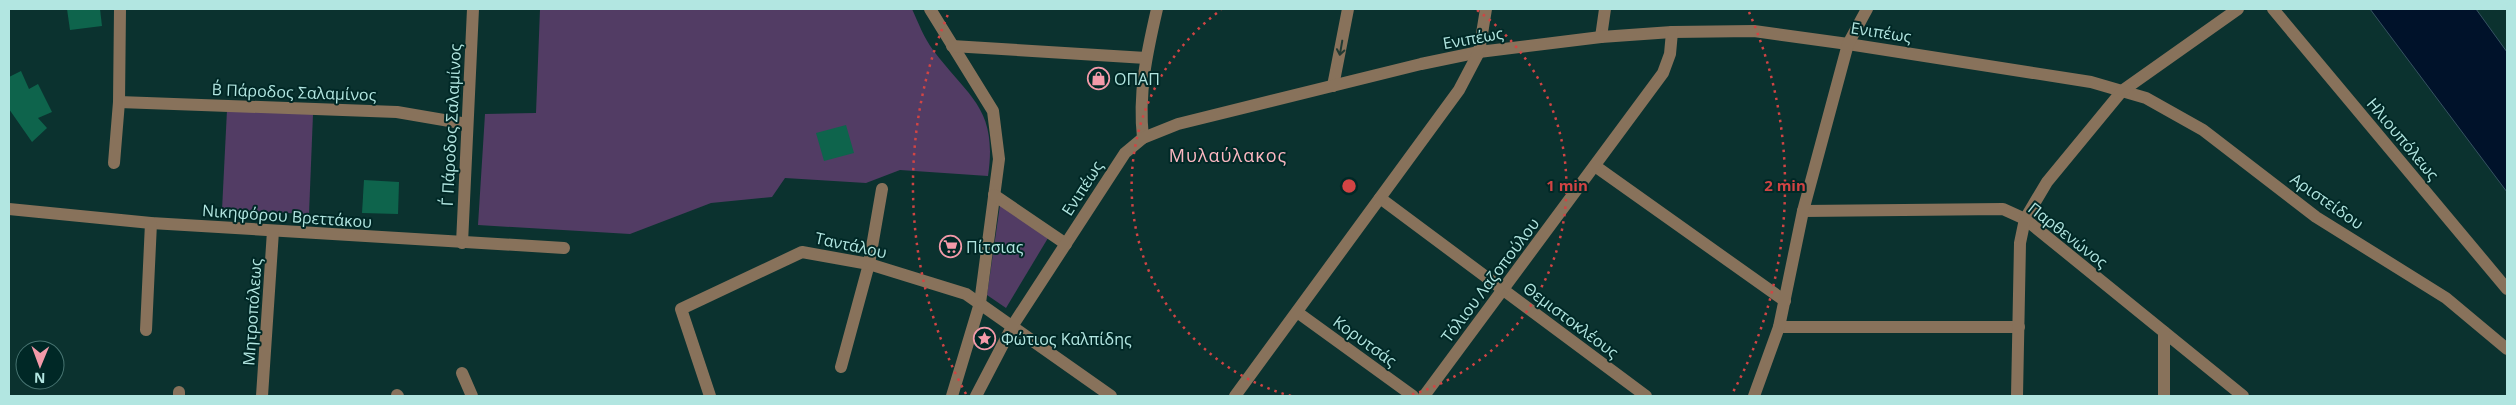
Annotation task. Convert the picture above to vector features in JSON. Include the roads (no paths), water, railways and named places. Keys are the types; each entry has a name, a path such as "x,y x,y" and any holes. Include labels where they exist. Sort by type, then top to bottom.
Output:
{"street":[{"path":"114,163 118,102 120,9"},
{"name":"Γ΄ Πάροδος Σαλαμίνος","path":"462,243 473,9"},
{"path":"930,9 993,111 999,159 980,303 952,396"},
{"path":"1143,138 1140,100 1146,58 1157,9"},
{"path":"1334,86 1348,9"},
{"path":"1235,396 1460,90 1479,52 1486,9"},
{"path":"1601,36 1605,9"},
{"path":"1754,396 1779,327 1803,211 1848,44 1867,9"},
{"path":"2017,396 2020,243 2025,219 2047,182 2122,91 2238,9"},
{"name":"Ηλιουπόλεως","path":"2274,9 2507,289"},
{"name":"Ενιπέως","path":"976,396 1013,325 1125,152 1143,138 1178,124 1421,64 1479,52 1601,36 1672,32 1754,31 2091,82 2122,91"},
{"name":"Τόλιου Λαζοπούλου","path":"1424,396 1663,73 1670,54 1672,32"},
{"path":"952,46 1146,58"},
{"name":"Αριστείδου","path":"2122,91 2146,98 2203,130 2316,217 2446,298 2507,349"},
{"name":"Β΄ Πάροδος Σαλαμίνος","path":"118,102 397,112 467,124"},
{"path":"1595,166 1785,301"},
{"path":"841,367 869,264 882,189"},
{"path":"994,195 1066,244"},
{"name":"Θεμιστοκλέους","path":"1380,198 1646,396"},
{"name":"Νικηφόρου Βρεττάκου","path":"9,209 151,223 564,248"},
{"name":"Παρθενώνος","path":"1803,211 2003,209 2025,219 2243,396"},
{"path":"146,330 151,223"},
{"name":"Μητροπόλεως","path":"262,396 273,231"},
{"name":"Ταντάλου","path":"710,396 681,309 802,252 869,264 966,294 1013,325 1110,396"},
{"name":"Κορυτσάς","path":"1297,312 1413,396"},
{"path":"1779,327 2019,327"},
{"path":"2164,332 2164,396"},
{"path":"462,373 472,396"}],"water":[{"path":"2370,9 2476,9 2507,52 2507,192"}],"place":[{"name":"ΟΠΑΠ","path":"1098,79"},
{"name":"Πίτσιας","path":"950,247"},
{"name":"Φώτιος Καλπίδης","path":"985,339"}],"district":[{"name":"Μυλαύλακος","path":"1228,155"}]}
